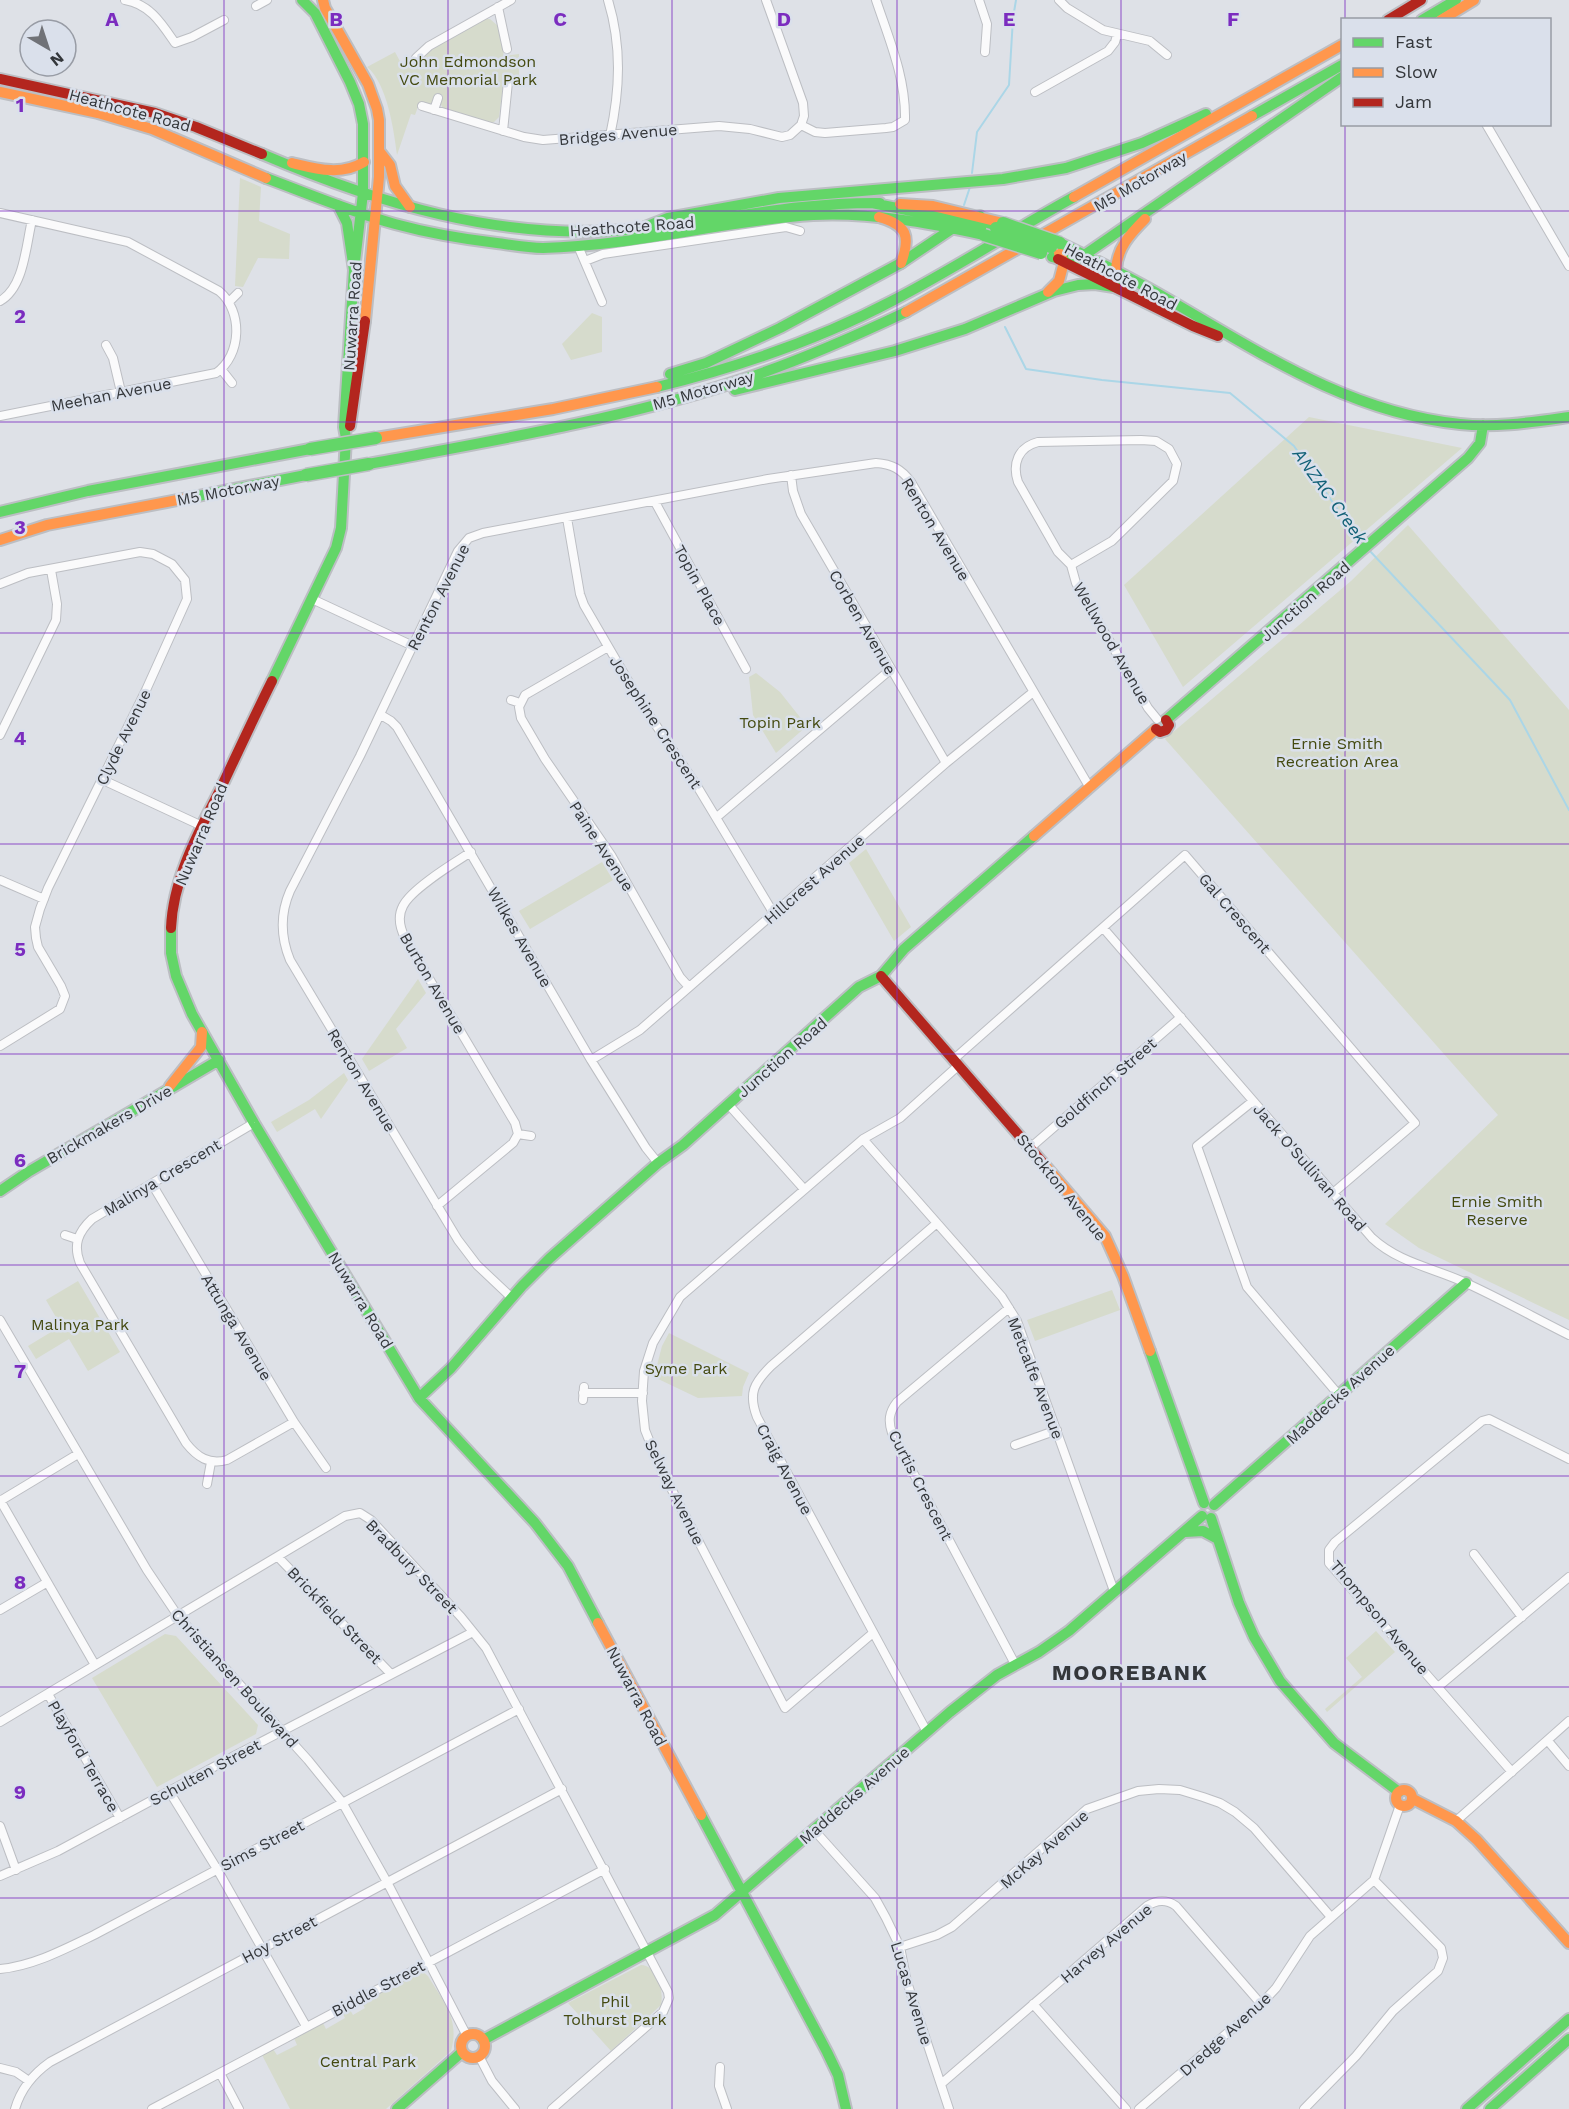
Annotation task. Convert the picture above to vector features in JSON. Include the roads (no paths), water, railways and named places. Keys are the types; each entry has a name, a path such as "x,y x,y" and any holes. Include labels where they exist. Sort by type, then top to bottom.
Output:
{"main road":[{"name":"Nuwarra Road","path":"302,0 320,21 359,104 363,124 363,193 354,270 344,427 346,438 341,528 336,548 201,826 177,886 172,907 171,930 171,953 176,976 202,1032 419,1398 536,1522 568,1566 827,2052 838,2075 846,2109"},
{"path":"323,0 325,8 369,88 376,107 380,152 390,165 395,186 410,207"},
{"path":"1391,18 1421,0"},
{"path":"1425,18 1456,0"},
{"path":"1444,18 1474,0"},
{"path":"645,227 668,218 779,198 1003,179 1066,168 1122,151 1195,120 1341,46"},
{"name":"M5 Motorway","path":"0,512 88,491 376,438 489,421 607,399 713,372 779,350 838,327 905,295 1341,46"},
{"name":"M5 Motorway","path":"0,540 47,525 624,413 729,384 793,362 911,310 1341,66"},
{"path":"1086,254 1341,78"},
{"name":"Heathcote Road","path":"0,79 152,112 377,198 484,225 528,230 567,231 645,227 786,207 872,203 933,207 980,216 999,225"},
{"name":"Heathcote Road","path":"0,92 98,113 152,129 258,175 338,205 376,218 471,240 540,248 578,246 689,232 766,219 816,215 879,217 953,228 1055,254 1193,326 1253,350"},
{"name":"Nuwarra Road","path":"346,438 350,426 359,362 376,218 380,152"},
{"path":"260,155 340,172 351,170 364,162"},
{"path":"1116,270 1119,250 1163,200"},
{"path":"872,203 965,221 999,225 1055,254 1059,282 1041,297"},
{"path":"338,205 347,223 354,270"},
{"path":"489,421 541,404 626,387 706,363 780,328 901,262 965,221 980,216"},
{"path":"879,217 898,223 907,238 907,248 901,262"},
{"name":"Heathcote Road","path":"1055,254 1086,254 1253,350 1317,384 1368,404 1398,413 1436,420 1484,425 1569,417"},
{"path":"624,413 789,378 895,351 965,328 1054,291 1078,285 1095,284 1120,288"},
{"name":"Junction Road","path":"419,1398 439,1382 467,1352 482,1331 538,1269 658,1163 683,1145 859,987 881,976 904,949 1160,723 1376,539 1479,446 1483,437 1484,425"},
{"name":"Stockton Avenue","path":"881,976 1094,1222 1113,1251 1208,1510 1239,1603 1254,1637 1281,1681 1334,1743 1399,1792"},
{"path":"166,1091 201,1047 202,1032"},
{"name":"Brickmakers Drive","path":"0,1191 28,1172 219,1060"},
{"name":"Maddecks Avenue","path":"483,2040 706,1921 980,1688 1055,1641 1184,1532 1466,1283"},
{"path":"1184,1532 1203,1531 1218,1539"},
{"path":"1413,1798 1408,1806 1400,1805 1396,1799 1399,1792 1409,1791 1413,1798 1456,1821 1502,1866 1569,1943"},
{"path":"1467,2109 1569,2019"},
{"path":"397,2109 462,2052 462,2042 467,2036 477,2035 483,2040 485,2047 479,2056 471,2058 462,2052"},
{"path":"1490,2109 1569,2039"}],"street":[{"path":"125,0 147,8 161,22 175,43 224,20"},
{"path":"256,6 267,0"},
{"path":"416,58 429,46 511,0"},
{"path":"608,0 614,22 619,61 616,105 610,136"},
{"path":"766,0 803,103 804,116 801,125 815,132 825,133 886,128 905,120 901,78 876,0"},
{"path":"979,0 987,24 985,52"},
{"path":"1059,0 1066,8 1095,26 1117,35 1150,41 1167,55"},
{"path":"498,8 507,49"},
{"path":"1035,92 1108,51 1117,35"},
{"path":"503,131 508,82"},
{"path":"434,110 438,98"},
{"name":"Bridges Avenue","path":"422,106 503,131 543,140 718,126 750,129 782,137 790,135 801,125"},
{"path":"1487,126 1569,266"},
{"path":"0,213 128,242 213,287 230,300 235,319 234,346 230,358 221,369 232,383"},
{"path":"0,301 9,295 17,283 32,220"},
{"path":"585,261 603,254 786,226 800,231"},
{"path":"578,246 602,302"},
{"path":"230,300 238,293"},
{"path":"9,295 17,303"},
{"path":"106,345 113,358 121,392"},
{"name":"Meehan Avenue","path":"0,416 209,376 221,369"},
{"name":"Wellwood Avenue","path":"1071,565 1112,541 1173,481 1177,464 1170,449 1156,441 1141,440 1046,441 1031,444 1020,453 1015,470 1018,482 1058,552 1071,565 1076,583 1148,708 1160,723"},
{"name":"Renton Avenue","path":"512,1298 489,1278 465,1251 290,960 284,938 284,911 290,891 381,715 458,551 469,538 791,475 876,463 887,464 904,473 1089,788"},
{"name":"Corben Avenue","path":"791,475 794,497 801,514 946,763"},
{"name":"Topin Place","path":"655,502 746,669"},
{"name":"Josephine Crescent","path":"567,518 580,594 641,702 717,817 774,914"},
{"name":"Clyde Avenue","path":"0,584 28,573 140,552 153,554 172,564 185,580 187,588 187,598 181,613 103,780 44,899 35,927 38,947 65,996 60,1009 0,1046"},
{"path":"0,735 56,620 57,604 51,570"},
{"path":"312,599 413,646"},
{"path":"511,700 520,703 528,693 608,647"},
{"path":"717,817 890,670"},
{"name":"Hillcrest Avenue","path":"591,1060 640,1030 946,763 1032,693"},
{"name":"Paine Avenue","path":"520,703 521,718 545,759 611,855 680,977 689,987"},
{"name":"Wilkes Avenue","path":"381,715 397,728 591,1060 646,1148 658,1163"},
{"path":"103,780 201,826"},
{"name":"Burton Avenue","path":"471,852 437,874 408,898 402,908 400,924 405,938 515,1123 518,1134"},
{"name":"Gal Crescent","path":"956,1062 1185,855 1415,1123 1333,1193"},
{"path":"0,880 44,899"},
{"name":"Jack O'Sullivan Road","path":"1104,928 1383,1248 1405,1260 1466,1283 1569,1335"},
{"name":"Goldfinch Street","path":"1030,1148 1180,1017"},
{"name":"Selway Avenue","path":"873,1633 785,1708 658,1465 645,1430 644,1371 653,1343 680,1298 863,1139 900,1118 956,1062"},
{"path":"1253,1101 1197,1146 1247,1287 1338,1394"},
{"path":"728,1104 804,1189"},
{"name":"Malinya Crescent","path":"77,1239 92,1219 254,1122"},
{"path":"438,1206 513,1143 518,1134 531,1136"},
{"name":"Metcalfe Avenue","path":"863,1139 1002,1297 1018,1323 1114,1591"},
{"name":"Attunga Avenue","path":"152,1184 294,1422 326,1468"},
{"name":"Craig Avenue","path":"927,1732 757,1417 752,1394 760,1377 771,1366 937,1223"},
{"path":"65,1235 77,1239 77,1255 80,1263 186,1443 198,1456 211,1462 233,1458 294,1422"},
{"name":"Curtis Crescent","path":"1009,1308 897,1402 889,1418 892,1433 1015,1664"},
{"name":"Christiansen Boulevard","path":"0,1320 2,1330 147,1570 178,1617 282,1731 342,1802 387,1882 467,2036"},
{"path":"584,1393 643,1393"},
{"name":"Thompson Avenue","path":"1512,1772 1329,1563 1329,1550 1335,1542 1482,1421 1489,1419 1569,1459"},
{"path":"1015,1445 1057,1430"},
{"path":"78,1454 0,1501 95,1665"},
{"path":"207,1484 211,1462"},
{"name":"Bradbury Street","path":"0,1722 345,1516 360,1513 371,1520 486,1648 605,1869 668,1992 669,1998 663,2012 552,2109"},
{"path":"1474,1554 1522,1617"},
{"name":"Brickfield Street","path":"278,1557 391,1674"},
{"path":"1438,1687 1569,1577"},
{"path":"0,1610 46,1583"},
{"name":"Schulten Street","path":"0,1876 58,1851 473,1632"},
{"name":"Playford Terrace","path":"48,1694 120,1818"},
{"name":"Sims Street","path":"0,1969 25,1964 78,1942 519,1709"},
{"path":"1456,1821 1548,1742 1569,1721"},
{"path":"1548,1742 1569,1766"},
{"name":"McKay Avenue","path":"900,1947 952,1928 1087,1809 1138,1791 1159,1789 1180,1790 1220,1803 1235,1812 1254,1828 1331,1917"},
{"name":"Hoy Street","path":"15,2109 29,2080 50,2061 562,1790"},
{"path":"169,1791 217,1869 306,2026"},
{"path":"1304,2109 1356,2056 1393,2011 1446,1961 1436,1943 1374,1880 1400,1805"},
{"path":"0,1826 16,1870"},
{"name":"Lucas Avenue","path":"814,1830 875,1898 886,1918 900,1947 907,1982 949,2109"},
{"name":"Biddle Street","path":"152,2109 605,1869"},
{"name":"Dredge Avenue","path":"1139,2109 1261,2004 1276,1988 1306,1941 1374,1880"},
{"name":"Harvey Avenue","path":"941,2084 1147,1906 1160,1901 1176,1906 1261,2004"},
{"path":"1033,2004 1126,2109"},
{"path":"479,2056 492,2081 515,2109"},
{"path":"720,2067 719,2086 728,2109"},
{"path":"0,2068 16,2072 29,2080"},
{"path":"220,2073 239,2109"}],"waterway":[{"name":"ANZAC Creek","path":"972,173 977,132 1009,85 1016,0"},
{"name":"ANZAC Creek","path":"964,205 970,187"},
{"name":"ANZAC Creek","path":"1005,327 1026,369 1102,380 1230,393 1294,446 1338,510 1365,544"},
{"name":"ANZAC Creek","path":"1368,549 1510,700 1569,810"}],"district":[{"name":"MOOREBANK","path":"1130,1672"}],"park label":[{"name":"John Edmondson VC Memorial Park","path":"468,70"},
{"name":"Topin Park","path":"780,722"},
{"name":"Ernie Smith Recreation Area","path":"1337,752"},
{"name":"Ernie Smith Reserve","path":"1497,1210"},
{"name":"Malinya Park","path":"80,1324"},
{"name":"Syme Park","path":"686,1368"},
{"name":"Phil Tolhurst Park","path":"615,2010"},
{"name":"Central Park","path":"368,2061"}]}
